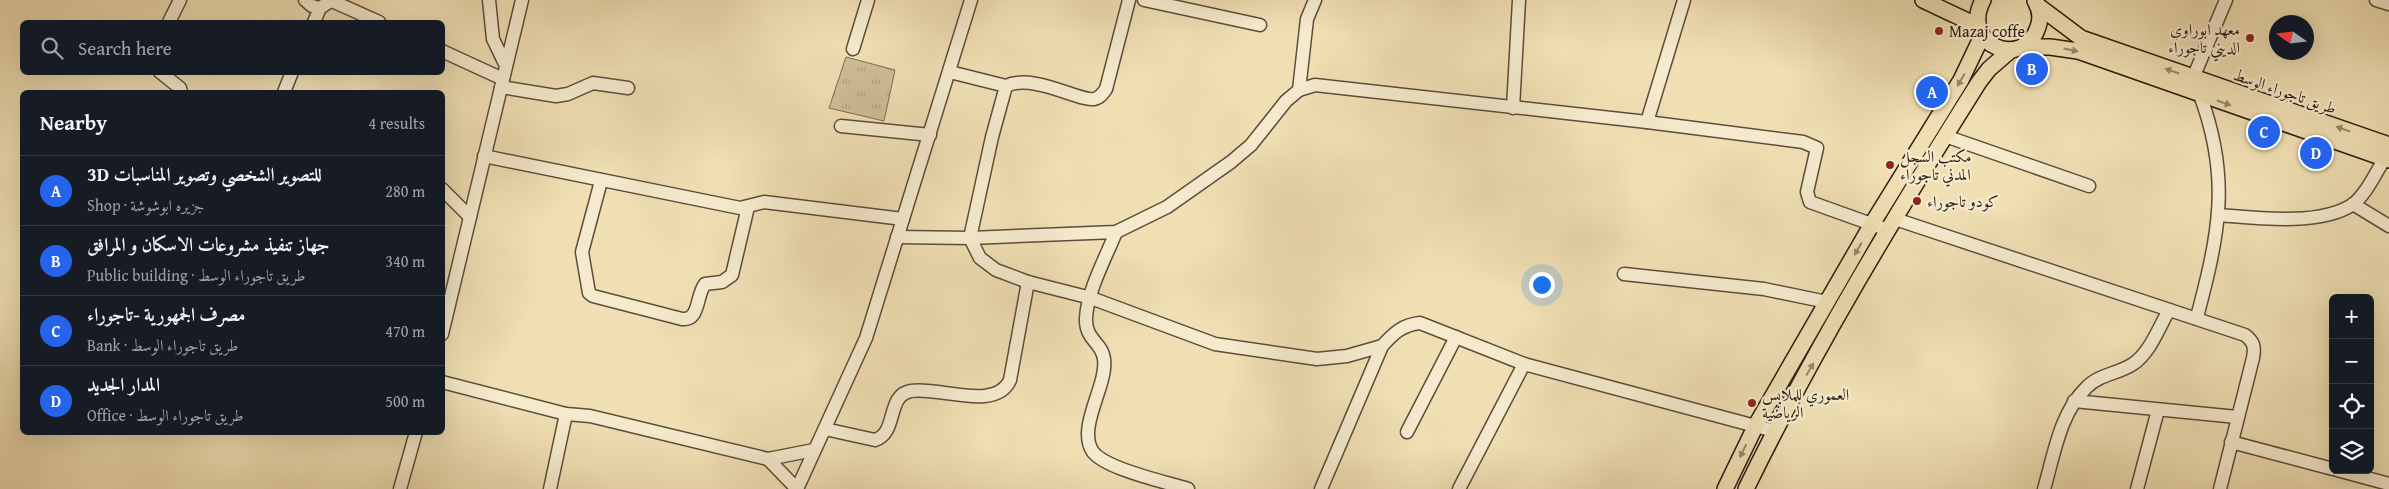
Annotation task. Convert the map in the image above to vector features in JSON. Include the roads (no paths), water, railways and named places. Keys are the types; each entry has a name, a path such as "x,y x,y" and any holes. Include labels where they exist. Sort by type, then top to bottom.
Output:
{"main road":[{"name":"طريق تاجوراء الوسط","path":"1923,0 1980,31 1990,44 2000,49 2050,47 2078,51 2200,95 2388,154"},
{"path":"1725,489 1756,425 1872,224 1961,80 1980,31 1978,8 1983,0"},
{"name":"طريق تاجوراء الوسط","path":"2036,2 2080,38 2193,78 2388,154"},
{"path":"1746,489 1774,431 1891,225 1945,136 1989,69 2036,34 2040,24 2036,2"}],"street":[{"path":"170,20 180,0"},
{"path":"305,0 312,6 320,8"},
{"path":"315,20 320,8 332,0 376,20"},
{"path":"488,0 493,39 506,66"},
{"path":"445,322 522,0"},
{"path":"853,49 868,0"},
{"path":"768,459 797,489 866,338 972,0"},
{"path":"950,72 1006,86 1013,82 1039,86 1086,99 1096,99 1101,96 1106,88 1129,0"},
{"path":"1144,0 1260,26"},
{"path":"1299,90 1307,19 1315,0"},
{"path":"1513,108 1519,0"},
{"path":"1647,122 1684,0"},
{"path":"2193,78 2226,0"},
{"path":"2376,0 2389,4"},
{"path":"445,53 502,83 556,96 568,94 593,83 628,88"},
{"path":"164,75 180,90"},
{"path":"285,90 291,75"},
{"path":"897,237 970,238 1116,232 1166,207 1231,162 1251,145 1286,101 1299,90 1315,85 1647,122 1803,142 1817,148 1807,192 1810,202 1872,224 1891,225 2197,317 2245,335 2252,341 2255,347 2220,489"},
{"path":"1006,86 992,137 970,238 976,253 990,267 1028,282 1091,298 1216,344 1317,359 1347,356 1382,346"},
{"path":"2197,317 2212,262 2220,215 2219,166 2215,139 2200,95"},
{"path":"842,126 930,135"},
{"path":"1945,136 2089,186"},
{"path":"2220,215 2266,219 2319,216 2353,204 2388,154"},
{"path":"484,156 736,207 748,207 764,202 903,218"},
{"path":"601,181 582,252 589,293 593,296 682,319 689,319 694,315 701,290 705,284 726,281 732,275 748,207"},
{"path":"445,192 470,218"},
{"path":"2353,204 2389,226"},
{"path":"1116,232 1091,298 1086,318 1088,336 1098,346 1104,358 1100,387 1091,413 1088,432 1089,444 1093,452 1114,466 1188,489"},
{"path":"1624,274 1764,289 1827,302"},
{"path":"825,429 875,440 886,433 897,400 906,392 920,390 988,396 1000,393 1010,380 1028,282"},
{"path":"2044,489 2056,446 2074,402 2087,387 2104,376 2135,363 2145,352 2169,310"},
{"path":"1321,489 1382,346 1394,333 1408,324 1420,324 1524,364 1774,431"},
{"path":"1407,432 1456,337"},
{"path":"1460,489 1524,364"},
{"path":"445,383 566,414 590,416 768,459 814,450"},
{"path":"2074,402 2237,417"},
{"path":"2137,489 2158,410"},
{"path":"550,489 566,414"},
{"path":"400,489 415,435"},
{"path":"2231,442 2329,468"},
{"path":"2352,474 2389,484"}],"place":[{"name":"Mazaj coffe","path":"1939,31"},
{"name":"معهد ابوراوي الديني تاجوراء","path":"2250,38"},
{"name":"جهاز تنفيذ مشروعات الاسكان و المرافق","path":"2032,69"},
{"name":"3D للتصوير الشخصي وتصوير المناسبات","path":"1932,92"},
{"name":"مصرف الجمهورية -تاجوراء","path":"2264,132"},
{"name":"المدار الجديد","path":"2316,153"},
{"name":"مكتب السجل المدني تاجوراء","path":"1890,165"},
{"name":"كودو تاجوراء","path":"1917,201"},
{"name":"العموري للملابس الرياضية","path":"1752,403"}]}
